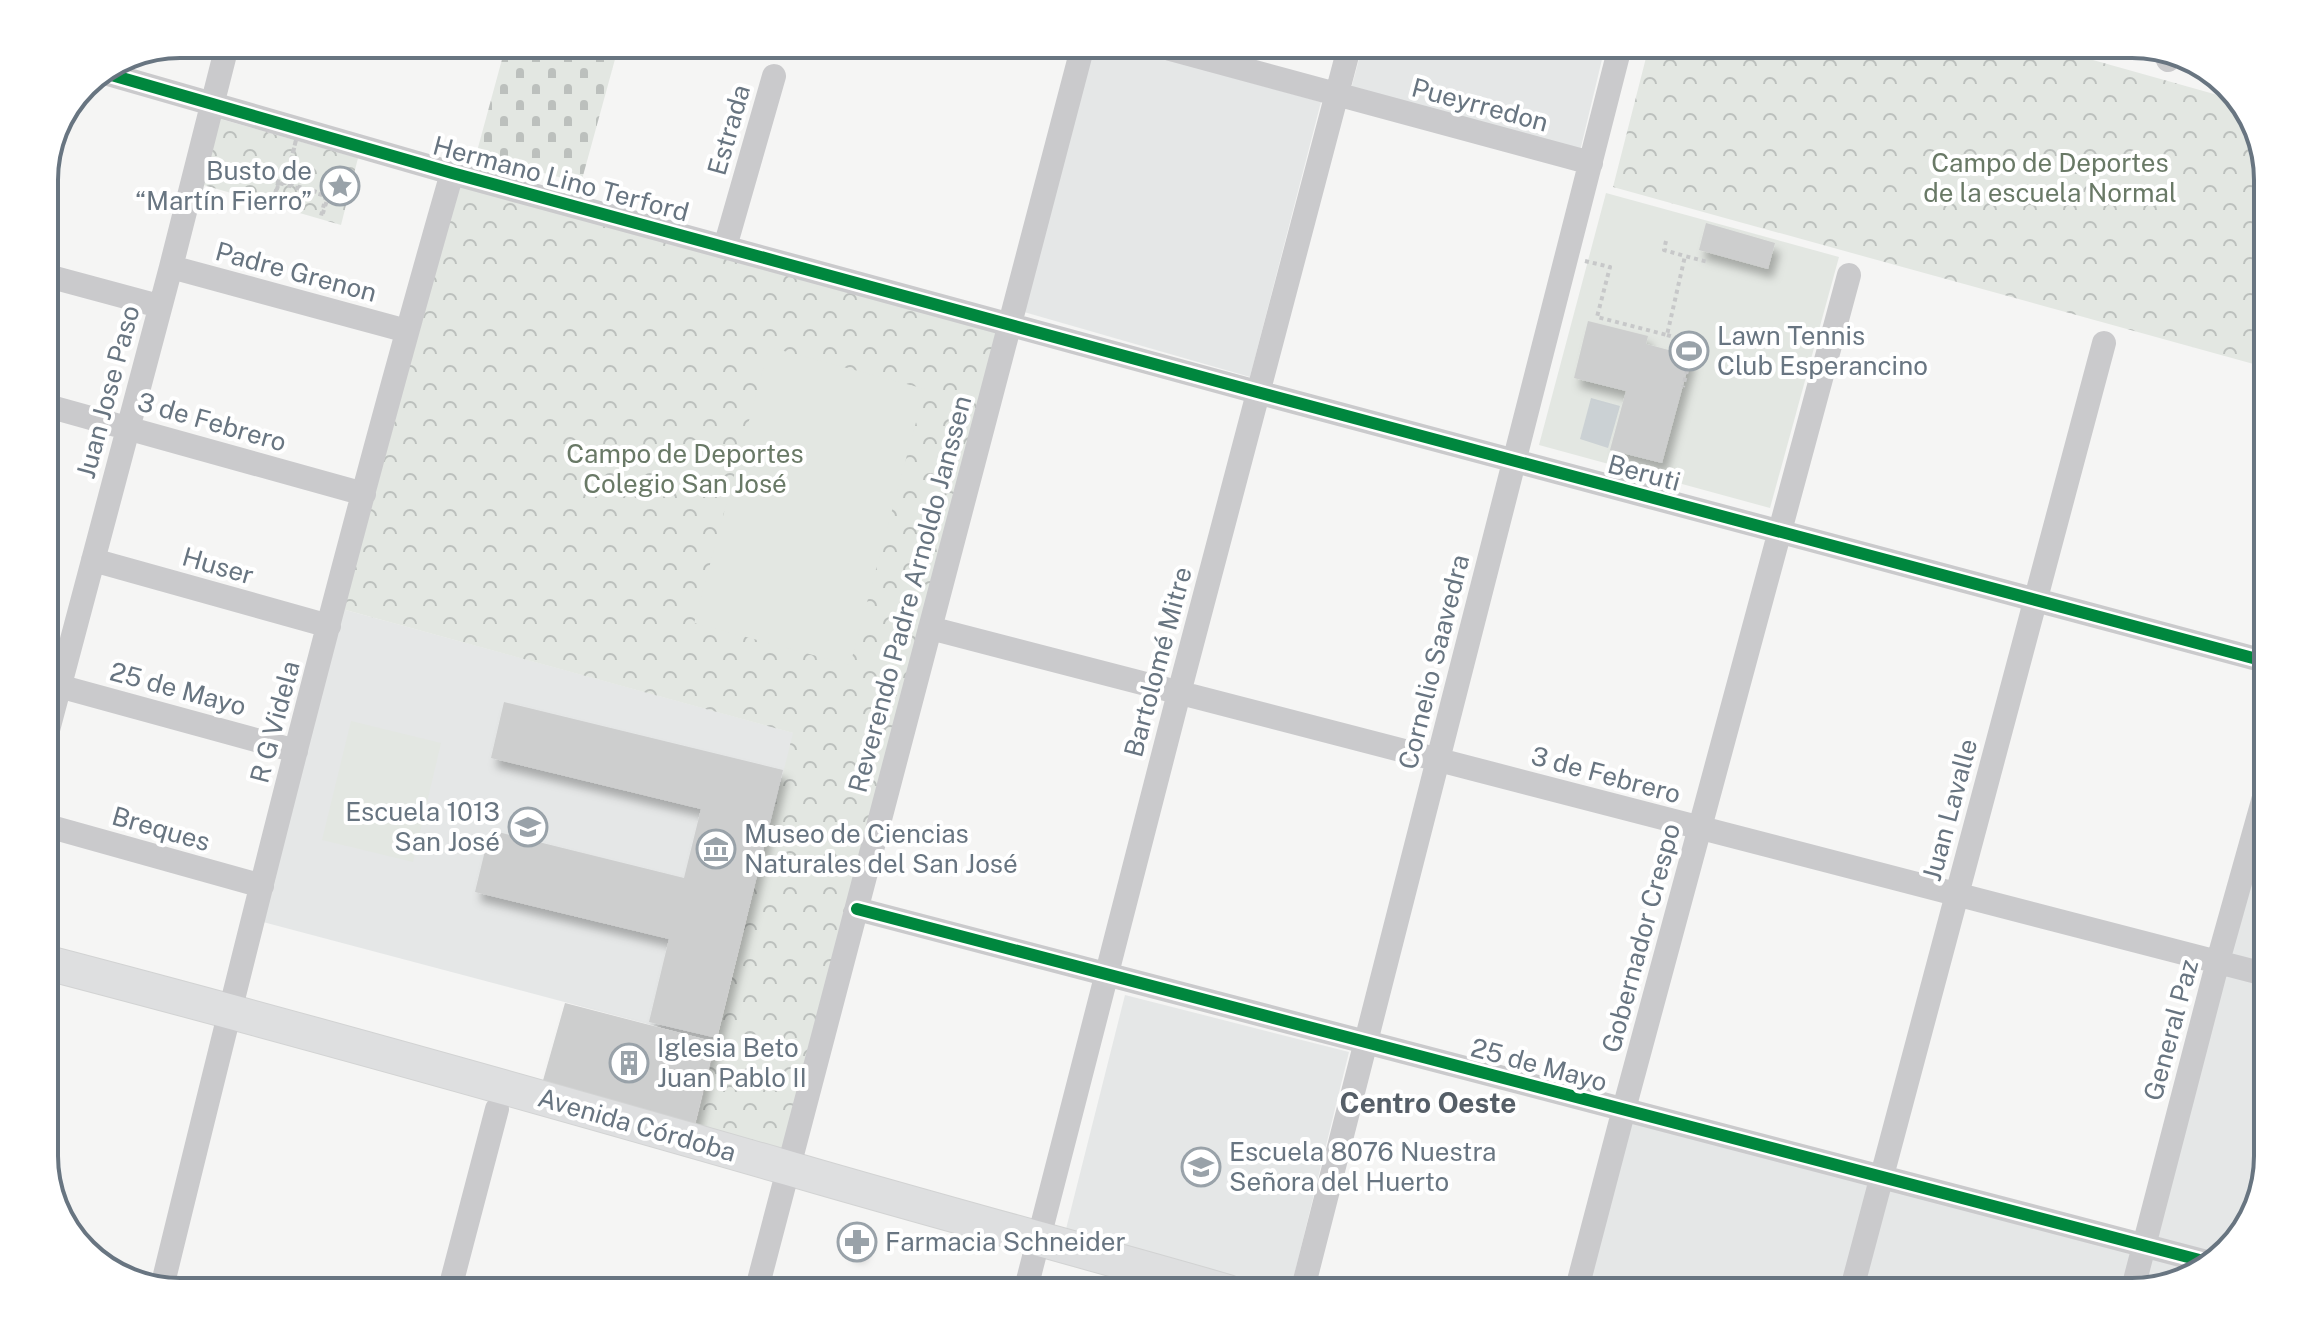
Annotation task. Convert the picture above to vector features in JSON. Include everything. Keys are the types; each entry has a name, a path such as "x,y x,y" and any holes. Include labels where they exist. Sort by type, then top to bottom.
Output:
{"main road":[{"name":"Avenida Córdoba","path":"58,967 497,1109 785,1178 1037,1248 1167,1278"},
{"name":"Avenida Córdoba","path":"58,989 227,1022 676,1135 785,1178"},
{"name":"Avenida Córdoba","path":"1037,1248 1118,1278"}],"street":[{"name":"Juan Jose Paso","path":"58,666 93,560 224,58"},
{"name":"Reverendo Padre Arnoldo Janssen","path":"760,1278 1080,58"},
{"name":"Pueyrredon","path":"1202,58 1591,163"},
{"name":"Bartolomé Mitre","path":"1029,1278 1346,58"},
{"name":"Cornelio Saavedra","path":"1305,1278 1617,58"},
{"name":"Hermano Lino Terford","path":"116,76 452,173 1010,323"},
{"name":"Estrada","path":"725,247 774,76"},
{"name":"R G Videla","path":"164,1277 296,751 452,173"},
{"name":"Padre Grenon","path":"171,267 407,331"},
{"name":"Gobernador Crespo","path":"1580,1278 1849,275"},
{"path":"58,279 159,306"},
{"name":"Beruti","path":"1010,323 2254,658"},
{"name":"Juan Lavalle","path":"1855,1278 2104,343"},
{"name":"3 de Febrero","path":"58,409 364,494"},
{"name":"Huser","path":"93,560 329,626"},
{"name":"3 de Febrero","path":"930,628 2254,971"},
{"name":"25 de Mayo","path":"58,686 296,751"},
{"name":"Breques","path":"58,829 262,886"},
{"name":"General Paz","path":"2136,1278 2254,833"},
{"name":"25 de Mayo","path":"857,909 2197,1259"},
{"path":"453,1278 497,1109"}],"path":[{"path":"296,140 286,183 341,199 328,197 321,216 326,196 279,183 273,201 278,183 205,161 285,183 296,140"},
{"path":"1666,241 1664,250 1708,262"},
{"path":"1667,335 1685,256"},
{"path":"1567,258 1610,267 1597,317 1694,343 1683,387"}],"shaded area":[{"path":"1090,58 1161,58 1321,102 1250,377 1024,312"},
{"path":"1359,58 1602,58 1580,151 1351,89"},
{"path":"1591,398 1620,406 1608,448 1580,439"},
{"name":"Escuela 1013 San José","path":"342,609 794,733 715,1042 263,922"},
{"path":"2254,839 2253,1172 2238,1217 2218,1242 2193,1262 2164,1274 2132,1278 1580,1278 1624,1109 2144,1245"},
{"name":"Escuela 8076 Nuestra Señora del Huerto","path":"1125,995 1349,1052 1293,1278 1240,1278 1066,1229"}],"green space":[{"path":"502,58 615,58 581,183 476,155"},
{"name":"Campo de Deportes de la escuela Normal","path":"1646,58 2086,58 2219,95 2238,119 2248,141 2254,172 2254,364 1613,187"},
{"path":"217,118 358,158 341,225 200,184"},
{"name":"Campo de Deportes Colegio San José","path":"452,173 1010,323 792,1154 695,1128 793,733 342,609"},
{"name":"Lawn Tennis Club Esperancino","path":"1606,193 1839,257 1770,508 1539,445"},
{"path":"769,347 925,389 850,665 694,623"},
{"path":"351,721 441,743 413,862 322,840"}],"building":[{"path":"1706,223 1775,243 1768,269 1699,250"},
{"path":"1588,321 1648,336 1646,344 1691,356 1662,463 1610,450 1626,391 1574,378"},
{"path":"504,702 783,770 717,1038 649,1022 669,939 475,892 490,830 684,878 701,809 491,758"},
{"name":"Iglesia Beto Juan Pablo II","path":"565,1003 715,1042 695,1124 542,1084"},
{"name":"Farmacia Schneider","path":"853,1230 865,1233 860,1253 848,1250"}],"cycle path":[{"path":"116,76 452,173 2254,658"},
{"path":"857,909 2197,1259"}],"place":[{"name":"Busto de “Martín Fierro”","path":"340,186"},
{"name":"Lawn Tennis Club Esperancino","path":"1689,351"},
{"name":"Escuela 1013 San José","path":"528,827"},
{"name":"Museo de Ciencias Naturales del San José","path":"716,849"},
{"name":"Iglesia Beto Juan Pablo II","path":"629,1063"},
{"name":"Escuela 8076 Nuestra Señora del Huerto","path":"1201,1167"},
{"name":"Farmacia Schneider","path":"857,1242"}],"district":[{"name":"Centro Oeste","path":"1428,1103"}]}
